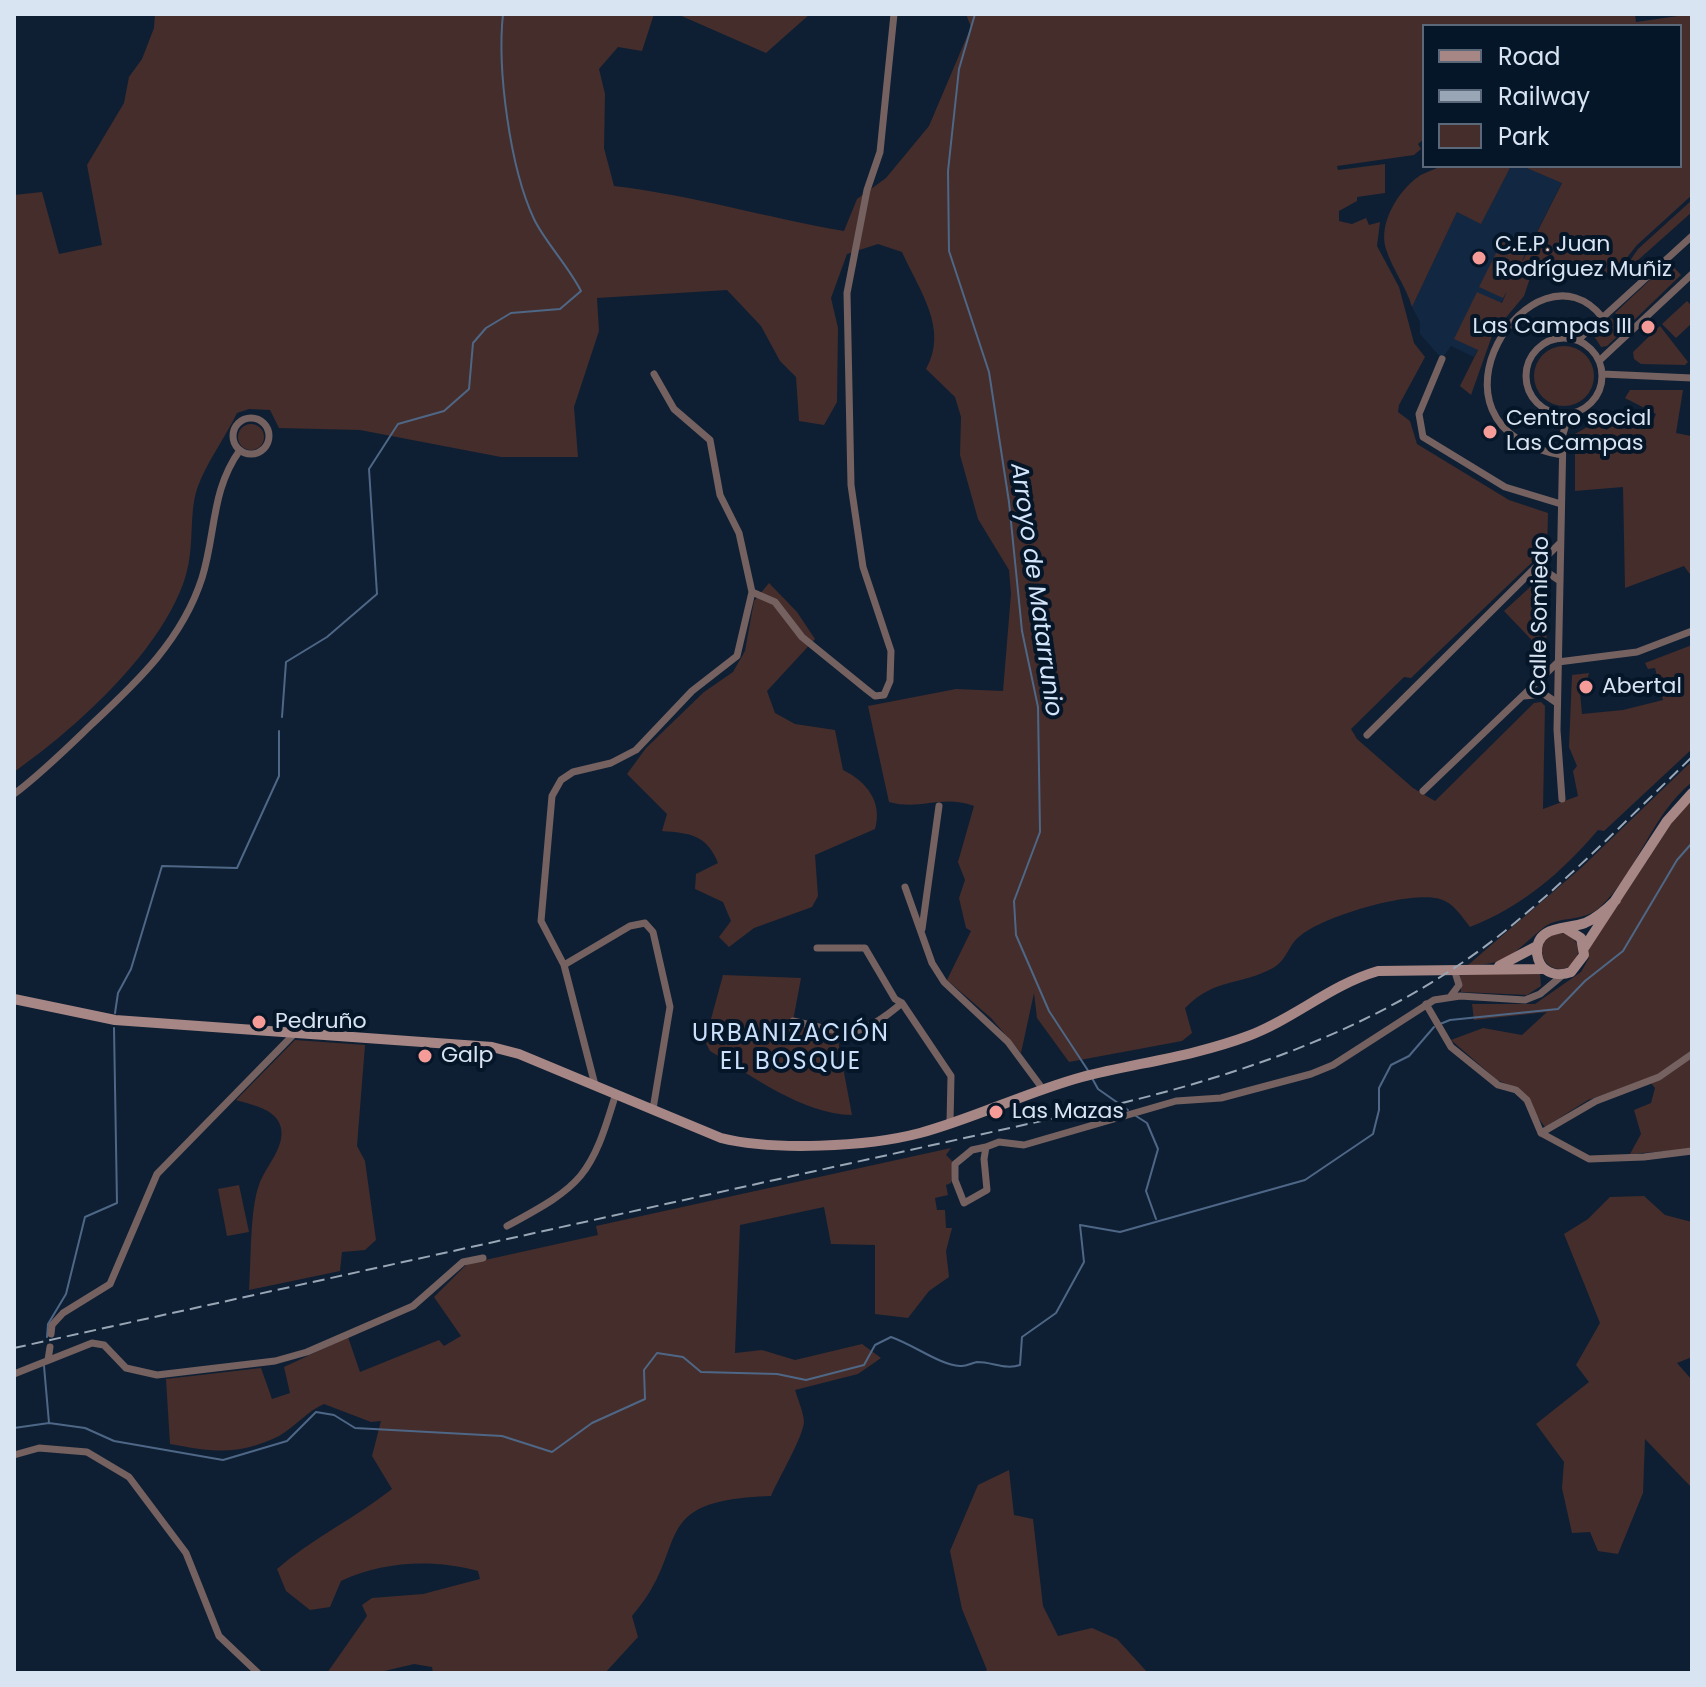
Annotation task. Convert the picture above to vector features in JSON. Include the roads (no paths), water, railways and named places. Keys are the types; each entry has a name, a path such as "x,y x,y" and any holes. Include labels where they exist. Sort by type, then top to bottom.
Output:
{"street":[{"path":"752,592 775,602 802,637 866,689 875,696 884,695 890,681 891,651 863,567 851,485 847,293 867,190 880,152 894,14"},
{"path":"1578,340 1692,236"},
{"path":"1599,361 1692,274"},
{"path":"1562,455 1529,445 1503,424 1487,386 1489,357 1512,320 1540,302 1561,298 1581,301 1593,306 1603,318"},
{"path":"1578,340 1591,349 1599,361 1602,374 1599,392 1591,403 1569,414 1558,414 1539,405 1531,395 1527,384 1527,367 1535,351 1549,341 1578,340"},
{"path":"1442,359 1419,414 1423,437 1505,487 1561,504"},
{"path":"595,1085 564,965 541,921 552,796 561,780 573,772 611,763 636,750 692,691 737,656 752,592 739,533 720,495 710,440 674,409 654,374"},
{"path":"1602,374 1692,378"},
{"name":"Calle Somiedo","path":"1558,414 1563,434"},
{"name":"Calle Somiedo","path":"1562,799 1557,767 1557,703 1562,455 1563,434 1569,414"},
{"path":"253,419 263,423 269,437 267,446 257,453 240,450 234,435 239,424 253,419"},
{"path":"14,794 136,682 173,639 202,578 216,497 228,466 240,450"},
{"path":"1367,735 1560,543"},
{"path":"1531,572 1544,570 1560,581"},
{"path":"1423,791 1558,662 1637,652 1692,631"},
{"path":"1522,697 1544,694 1557,703"},
{"path":"986,1147 987,1190 964,1203 955,1180 955,1164 972,1150 999,1142 1024,1145 1135,1111 1176,1101 1221,1098 1311,1074 1333,1065 1426,1004 1450,997 1525,1000 1540,994 1564,974 1577,968 1584,948 1667,821 1692,793"},
{"path":"922,935 924,892 939,806"},
{"path":"905,887 932,963 944,982 1008,1042 1042,1088"},
{"path":"1489,969 1514,961 1537,946 1548,931 1586,923 1616,900"},
{"path":"564,965 630,926 645,923 653,932 670,1007 653,1109"},
{"path":"1565,928 1581,938 1584,948"},
{"path":"1537,946 1545,970 1540,994"},
{"path":"817,948 865,948 895,999 902,1003 951,1076 950,1123"},
{"path":"14,999 115,1020 492,1047 616,1093 721,1138 753,1146 892,1138 950,1123 1042,1088 1222,1045 1251,1035 1355,978 1400,969 1545,970 1564,974"},
{"path":"1450,997 1459,985 1454,969"},
{"path":"793,1021 842,1032 865,1031 902,1003"},
{"path":"1426,1004 1451,1047 1498,1085 1516,1090 1527,1100 1541,1133 1589,1159 1692,1151"},
{"path":"51,1334 52,1325 63,1313 110,1284 157,1174 296,1032"},
{"path":"1541,1133 1596,1101 1659,1077 1692,1054"},
{"path":"507,1226 575,1186 605,1133 616,1093"},
{"path":"14,1374 92,1343 104,1345 126,1368 157,1375 275,1361 307,1352 413,1306 463,1262 483,1258"},
{"path":"48,1360 50,1347"},
{"path":"14,1455 39,1448 87,1452 109,1462 129,1477 186,1553 219,1636 258,1673"}],"waterway":[{"path":"282,717 286,662 327,637 377,594 369,469 398,424 444,411 469,389 473,343 486,328 511,313 560,309 581,291 534,219 518,173 504,90 503,14"},
{"name":"Arroyo de Matarrunio","path":"975,14 959,69 948,171 949,251 989,372 1009,502 1022,631 1038,707 1040,832 1014,901 1016,935 1049,1011 1089,1072"},
{"path":"115,1013 118,993 131,969 162,866 237,868 279,776 279,731"},
{"path":"1440,1024 1450,1020 1558,1009 1585,981 1623,951 1677,860 1692,843"},
{"path":"14,1428 49,1423 85,1428 114,1441 223,1460 287,1441 316,1412 334,1415 355,1428 502,1436 552,1452 592,1423 645,1399 644,1370 657,1353 683,1357 701,1372 777,1374 806,1380 864,1365 875,1345 891,1337 952,1365 964,1366 977,1362 1009,1367 1020,1365 1022,1337 1056,1313 1084,1262 1080,1225 1120,1232 1305,1180 1373,1134 1379,1110 1379,1088 1391,1065 1409,1056 1434,1027"},
{"path":"47,1337 48,1324 66,1294 85,1217 117,1203 114,1028"},
{"name":"Arroyo de Matarrunio","path":"1092,1078 1098,1089 1128,1110"},
{"name":"Arroyo de Matarrunio","path":"1136,1116 1147,1123 1158,1149 1146,1191 1156,1219"},
{"path":"44,1366 49,1423"}],"railway":[{"path":"14,1348 1114,1105 1167,1092 1269,1059 1368,1018 1461,963 1505,931 1553,889 1692,757"}],"place":[{"name":"C.E.P. Juan Rodríguez Muñiz","path":"1479,258"},
{"name":"Las Campas III","path":"1648,327"},
{"name":"Centro social Las Campas","path":"1490,432"},
{"name":"Abertal","path":"1586,687"},
{"name":"Pedruño","path":"259,1022"},
{"name":"Galp","path":"425,1056"},
{"name":"Las Mazas","path":"996,1112"}],"district":[{"name":"URBANIZACIÓN EL BOSQUE","path":"791,1049"}]}
